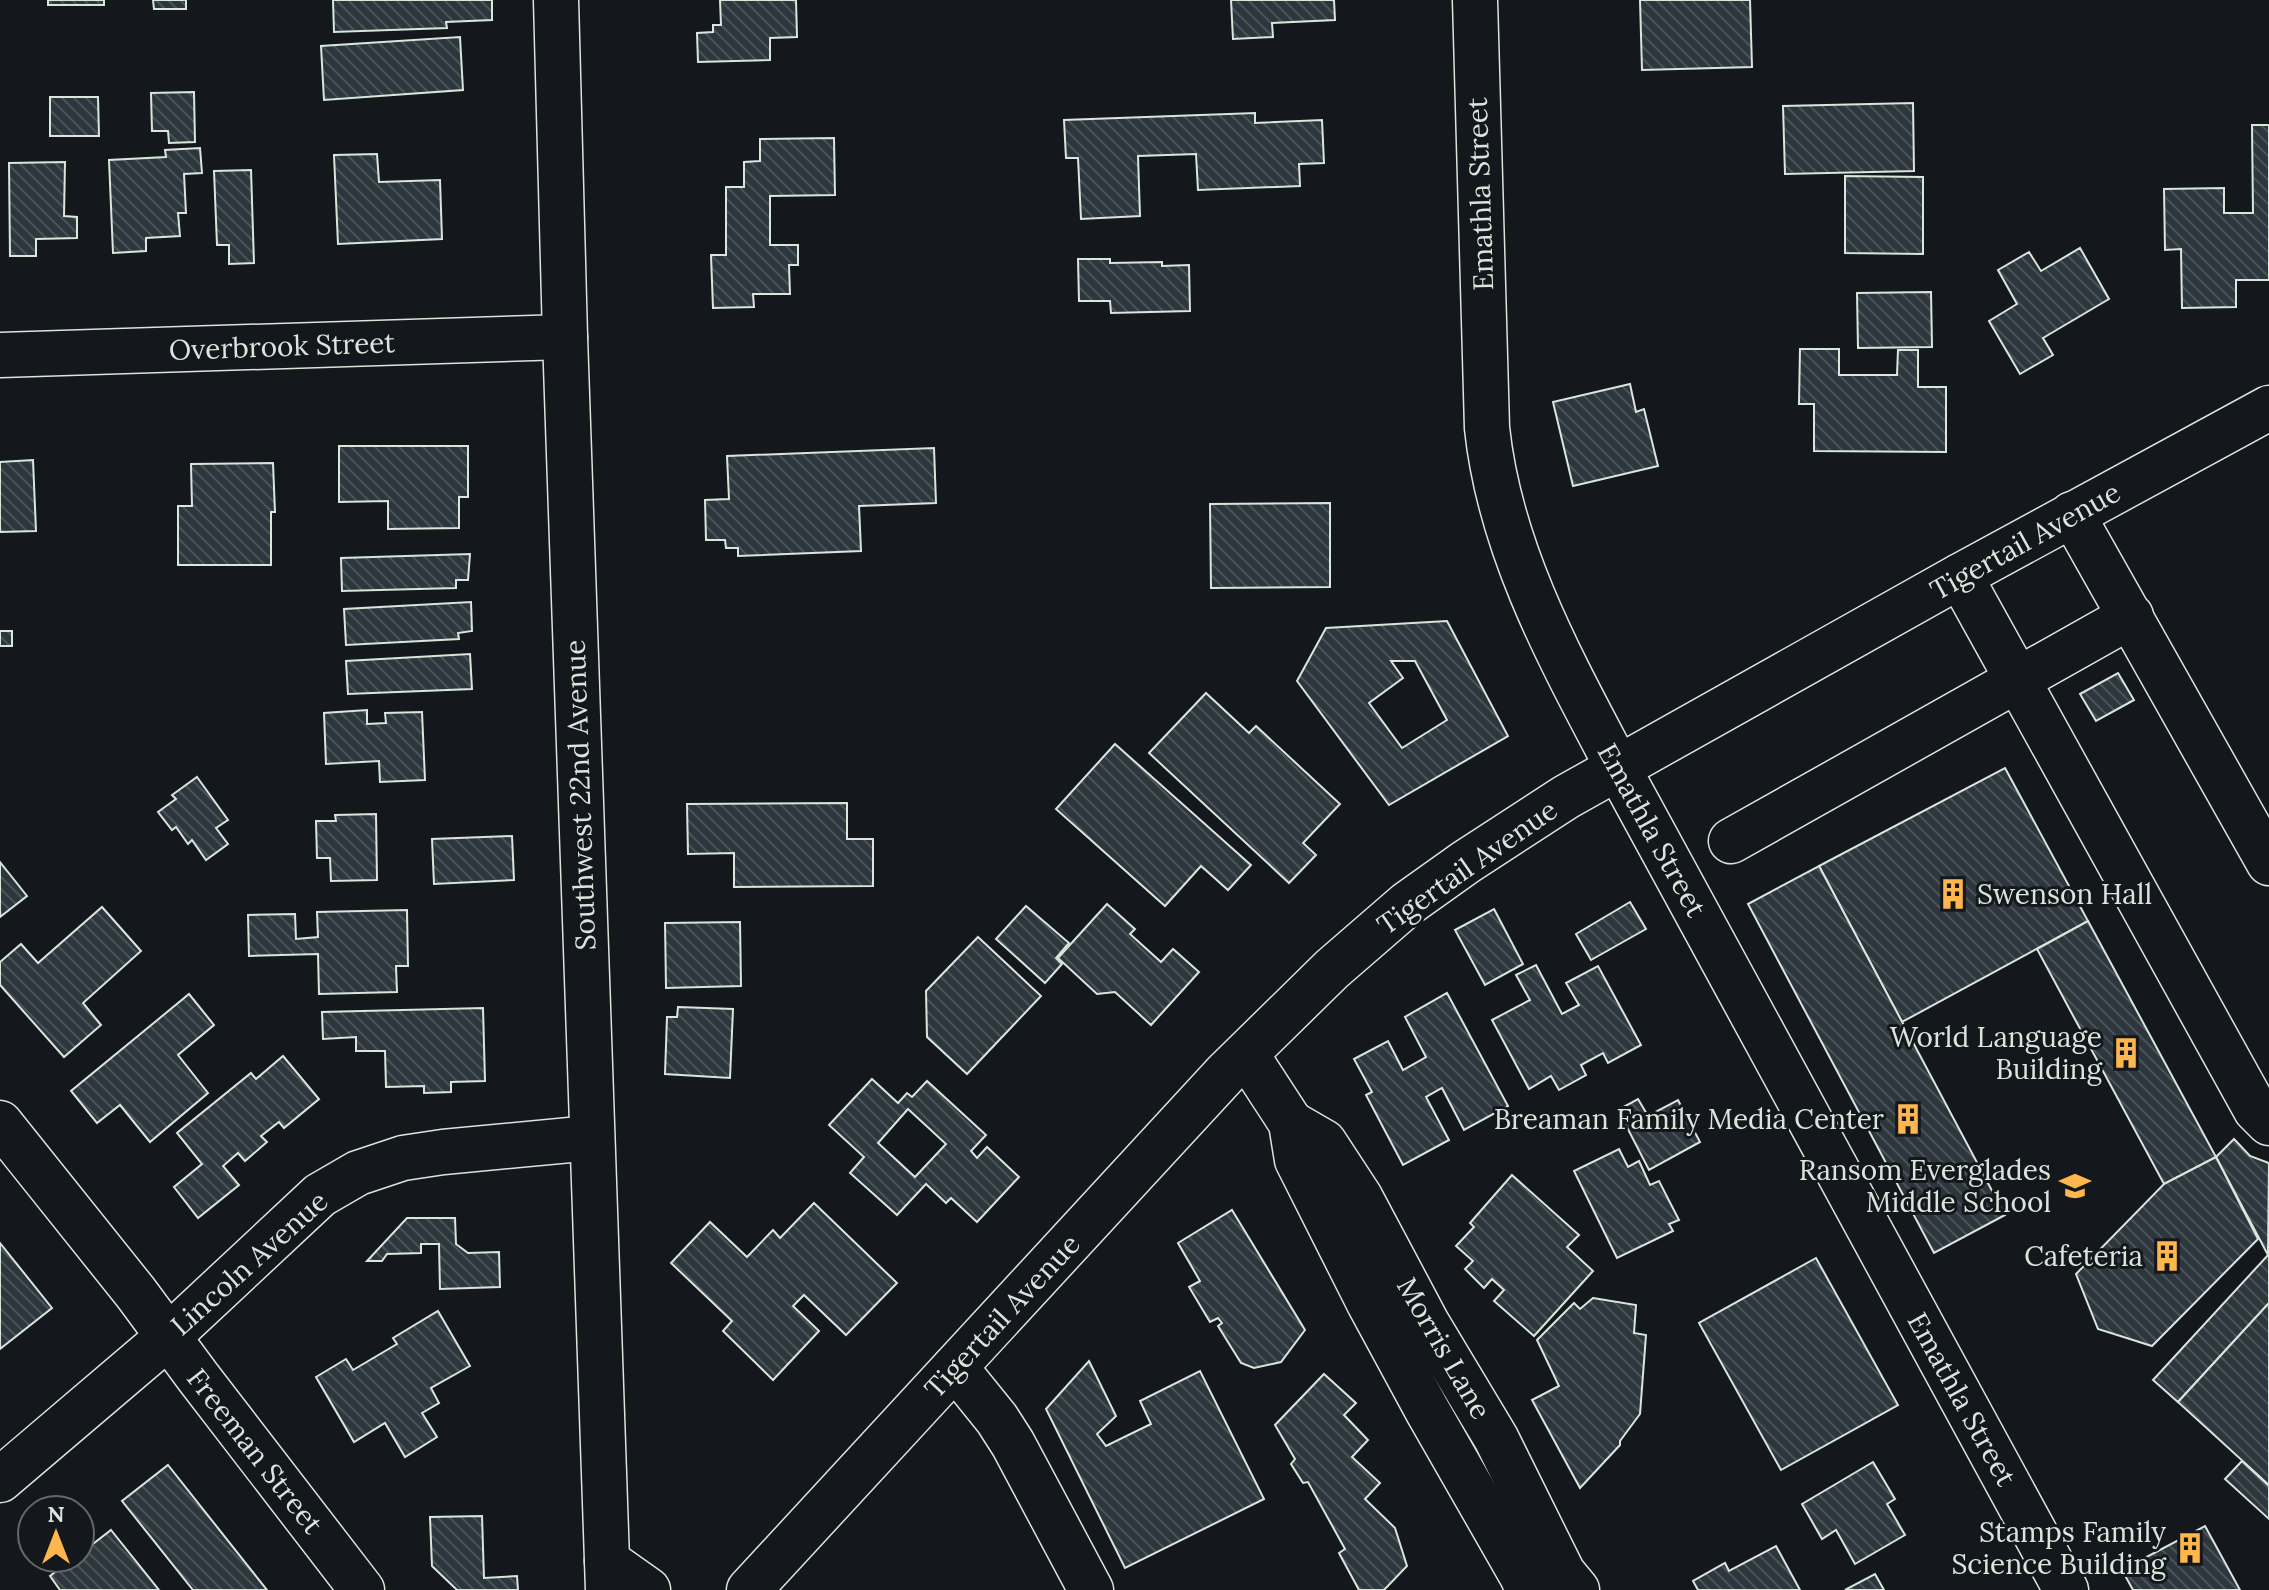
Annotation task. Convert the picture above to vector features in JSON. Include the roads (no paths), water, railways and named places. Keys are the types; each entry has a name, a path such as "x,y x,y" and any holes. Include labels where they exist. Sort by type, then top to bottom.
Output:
{"street":[{"name":"Southwest 22nd Avenue","path":"556,0 607,1575"},
{"name":"Emathla Street","path":"1475,0 1487,428 1490,459 1505,522 1529,588 1618,768 2066,1590"},
{"name":"Overbrook Street","path":"0,355 565,337"},
{"name":"Tigertail Avenue","path":"749,1590 1246,1054 1332,969 1407,904 1566,797 2072,514 2269,408"},
{"path":"2072,514 2269,863"},
{"path":"1960,576 2250,1100 2269,1123"},
{"path":"1731,841 2131,616"},
{"name":"Morris Lane","path":"1246,1054 1291,1123 1297,1160 1327,1220 1427,1410 1528,1590"},
{"name":"Freeman Street","path":"0,1123 136,1293 362,1590"},
{"name":"Morris Lane","path":"1291,1123 1324,1142 1360,1197 1427,1323 1496,1438 1563,1573 1577,1590"},
{"name":"Lincoln Avenue","path":"0,1480 168,1337 320,1195 358,1173 403,1158 591,1138"},
{"path":"955,1367 1005,1431 1091,1590"},
{"path":"607,1575 648,1590"}],"place":[{"name":"Swenson Hall","path":"1953,894"},
{"name":"World Language Building","path":"2126,1053"},
{"name":"Breaman Family Media Center","path":"1908,1119"},
{"name":"Ransom Everglades Middle School","path":"2075,1186"},
{"name":"Cafeteria","path":"2167,1256"},
{"name":"Stamps Family Science Building","path":"2190,1548"}]}
